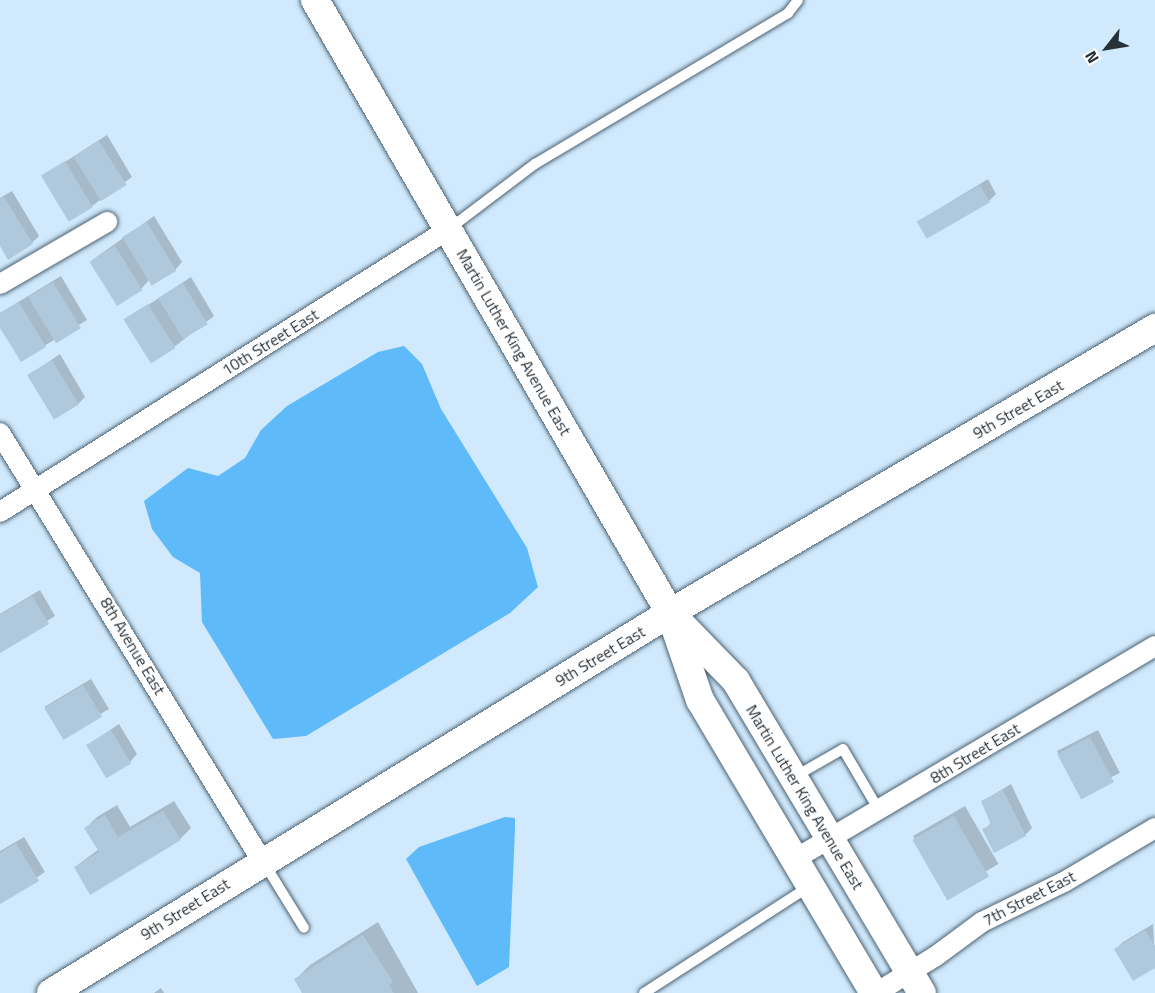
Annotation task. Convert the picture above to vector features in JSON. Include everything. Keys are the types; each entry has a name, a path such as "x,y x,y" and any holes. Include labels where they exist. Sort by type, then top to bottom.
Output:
{"street":[{"name":"Martin Luther King Avenue East","path":"315,0 670,613 700,700 875,993"},
{"path":"0,284 107,222"},
{"name":"10th Street East","path":"0,512 449,229"},
{"name":"9th Street East","path":"51,993 262,861 670,613 1155,328"},
{"name":"8th Avenue East","path":"0,433 37,489 262,861"},
{"name":"Martin Luther King Avenue East","path":"670,613 736,681 916,983"},
{"name":"8th Street East","path":"795,859 1155,646"},
{"name":"7th Street East","path":"875,993 916,983 982,922 1064,882 1155,828"}],"lane":[{"name":"10th Street East","path":"449,229 535,164 788,13 798,0"},
{"path":"793,777 843,749 879,810"},
{"path":"262,861 304,928"},
{"path":"644,993 811,886"}],"water":[{"path":"404,346 422,364 441,409 527,548 538,587 510,613 306,736 273,739 202,622 200,573 173,557 152,529 144,501 188,468 218,476 245,458 261,430 287,406 378,352"},
{"path":"505,817 515,818 509,967 477,986 406,859 419,847"}],"building":[{"path":"99,141 127,185 101,201 74,157"},
{"path":"65,161 93,207 69,222 41,175"},
{"path":"980,185 990,202 927,239 917,222"},
{"path":"4,197 33,244 8,260 0,246 0,199"},
{"path":"147,222 176,271 151,286 122,237"},
{"path":"115,246 143,290 117,306 90,262"},
{"path":"53,282 81,328 56,343 28,297"},
{"path":"183,283 208,324 183,339 158,298"},
{"path":"19,302 46,347 21,362 0,328 0,313"},
{"path":"148,304 176,348 151,363 123,319"},
{"path":"52,360 79,405 54,420 27,375"},
{"path":"32,596 49,624 0,653 0,615"},
{"path":"83,685 102,717 63,740 44,708"},
{"path":"111,730 131,763 106,778 86,745"},
{"path":"1090,737 1114,782 1081,799 1057,754"},
{"path":"1003,790 1026,836 994,853 982,829 991,825 981,801"},
{"path":"163,811 181,840 90,895 74,867 99,852 84,828 105,815 118,837"},
{"path":"954,816 989,877 947,901 912,840"},
{"path":"16,843 39,881 0,904 0,853"},
{"path":"1145,930 1155,946 1155,968 1133,981 1114,949"},
{"path":"363,935 393,982 389,985 394,993 302,993 294,979"}]}
